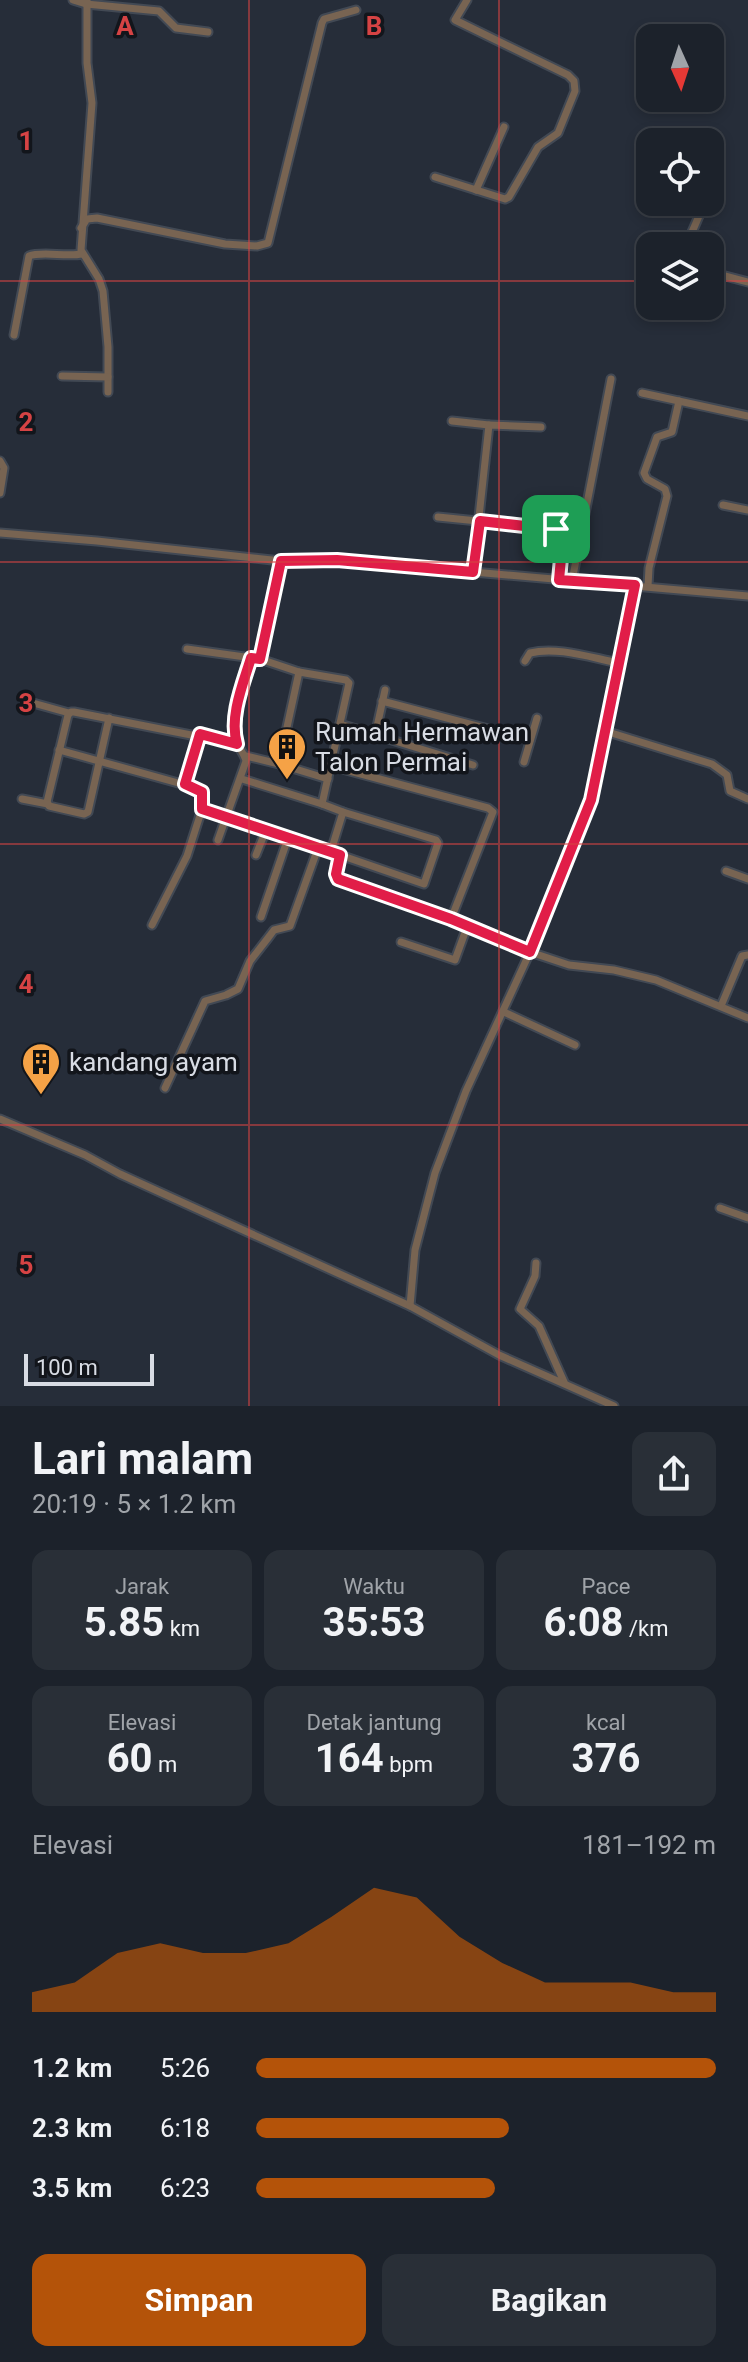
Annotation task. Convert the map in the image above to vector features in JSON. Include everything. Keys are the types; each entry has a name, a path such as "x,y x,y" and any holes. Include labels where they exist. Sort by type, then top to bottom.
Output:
{"street":[{"path":"73,0 159,11 176,28 208,32"},
{"path":"435,177 505,199 509,197 538,147 558,133 576,85 568,75 455,20 467,0"},
{"path":"87,2 87,63 92,103 81,228 82,254 93,267 103,291 108,392"},
{"path":"81,228 87,219 97,218 225,244 257,246 268,243 322,23 324,19 356,10"},
{"path":"476,190 504,127"},
{"path":"14,335 29,256 34,253 58,256 82,254"},
{"path":"724,276 748,282"},
{"path":"62,376 108,377"},
{"path":"572,581 611,379"},
{"path":"642,393 748,416"},
{"path":"648,586 649,568 667,496 665,489 647,479 644,473 657,437 672,432 679,401"},
{"path":"452,421 541,427"},
{"path":"473,572 489,425"},
{"path":"0,461 4,468 0,493"},
{"path":"723,505 748,510"},
{"path":"438,517 560,530 563,537 559,580"},
{"path":"0,533 281,561 337,560 748,596"},
{"path":"260,659 281,561"},
{"path":"410,1306 415,1250 435,1173 466,1091 530,952 591,800 635,585"},
{"path":"187,649 260,659 299,672 348,682 322,804"},
{"path":"525,661 530,653 535,652 568,653 619,663"},
{"path":"251,658 235,721 237,744 246,756 328,779"},
{"path":"279,764 299,672"},
{"path":"375,736 385,690"},
{"path":"382,701 530,740"},
{"path":"33,703 69,713 200,734 237,744"},
{"path":"48,804 69,713"},
{"path":"22,799 87,813 109,718"},
{"path":"524,762 537,718"},
{"path":"340,724 473,765"},
{"path":"605,731 712,764 727,775 730,791 748,799"},
{"path":"185,784 200,734"},
{"path":"59,750 185,784 202,792 202,809 187,856 152,925"},
{"path":"218,840 242,779 246,756"},
{"path":"331,766 488,808 493,812 451,919"},
{"path":"202,809 424,884 438,843 436,840 242,779"},
{"path":"331,851 343,812"},
{"path":"256,855 266,830"},
{"path":"261,917 288,838"},
{"path":"165,1088 203,1003 238,989 250,961 274,930 290,926 318,848"},
{"path":"340,855 336,874 338,879 451,919 530,952 569,965 614,970 656,980 748,1018"},
{"path":"726,871 748,879"},
{"path":"401,942 455,960 467,927"},
{"path":"721,1006 738,963 742,956 748,955"},
{"path":"504,1012 575,1045"},
{"path":"0,1119 85,1155 120,1174 410,1306 499,1355 614,1406"},
{"path":"720,1208 748,1218"},
{"path":"536,1263 535,1276 520,1309 539,1326 564,1382"}],"place":[{"name":"Rumah Hermawan Talon Permai","path":"287,781"},
{"name":"kandang ayam","path":"41,1096"}],"route":[{"path":"480,521 556,529 563,533 559,580 635,585 591,800 530,952 451,919 338,879 336,874 340,855 331,851 202,809 204,797 200,789 185,784 200,734 237,744 234,734 238,702 251,658 260,659 281,561 337,560 473,572 480,521"}]}
